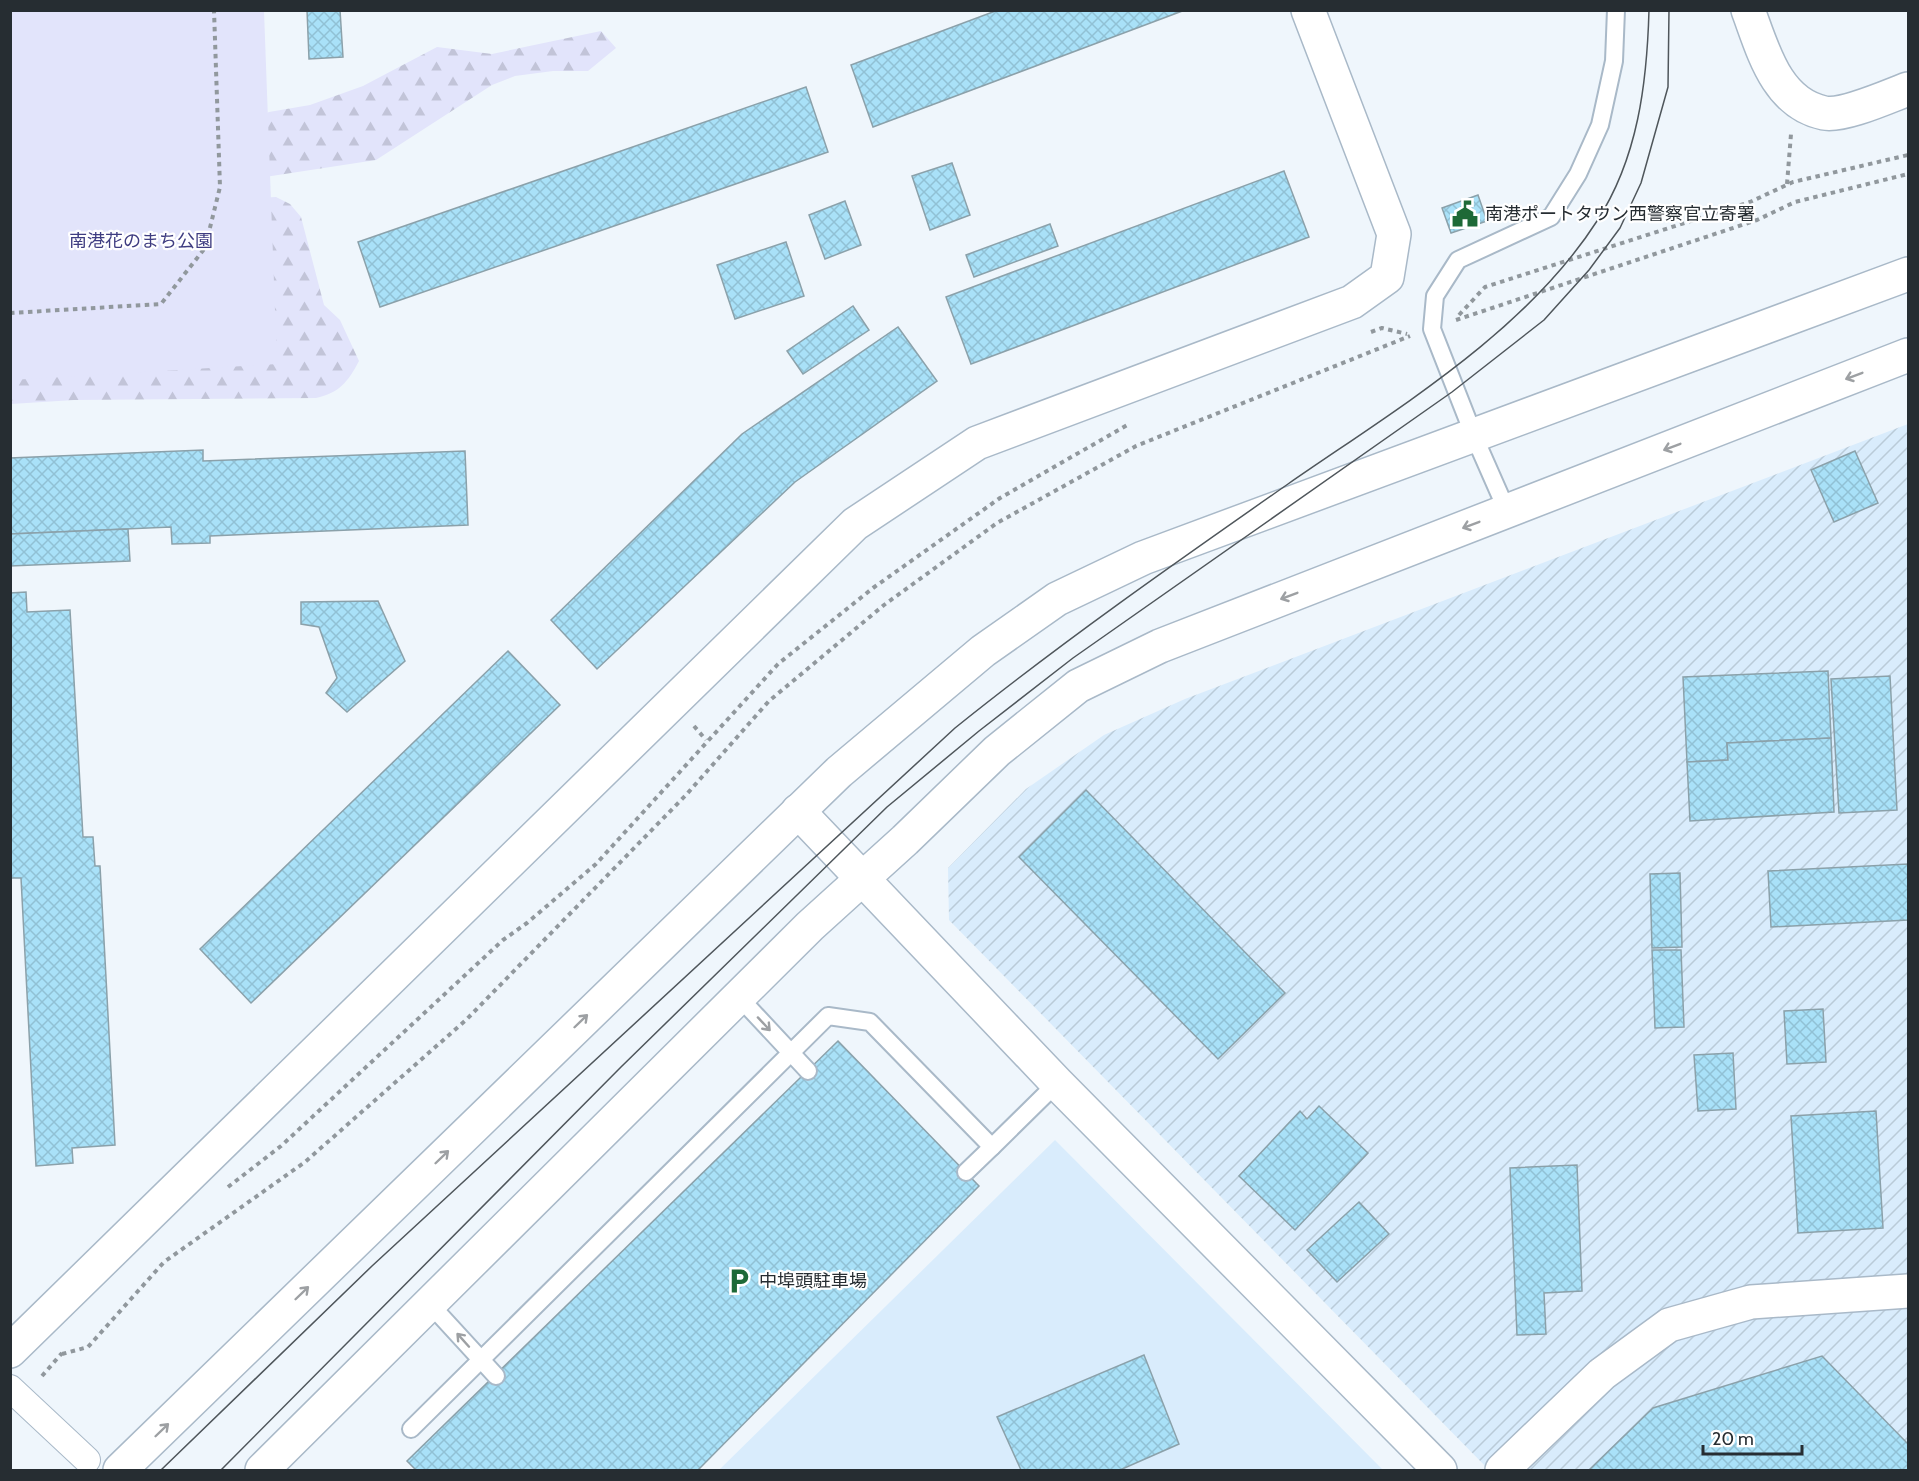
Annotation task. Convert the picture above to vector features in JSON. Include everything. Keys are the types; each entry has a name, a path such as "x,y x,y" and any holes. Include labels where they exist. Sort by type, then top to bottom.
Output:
{"street":[{"path":"10,1351 855,524 977,443 1352,302 1387,277 1394,234 1308,10"},
{"path":"1748,10 1769,67 1793,101 1826,114 1864,106 1908,89"},
{"path":"120,1470 839,772 983,651 1057,599 1143,558 1908,274"},
{"path":"262,1470 738,996 997,751 1078,686 1160,646 1908,355"},
{"path":"798,812 1058,1083 1440,1470"},
{"path":"1502,1470 1602,1374 1669,1325 1751,1302 1908,1291"},
{"path":"10,1388 87,1460"}],"lane":[{"path":"1507,511 1474,436 1432,329 1436,296 1458,260 1551,217 1578,174 1600,125 1614,61 1616,10"},
{"path":"738,996 808,1071"},
{"path":"411,1429 479,1358 828,1016 870,1022 992,1147"},
{"path":"966,1172 1058,1083"},
{"path":"429,1303 496,1376"}],"path":[{"path":"10,314 161,304 205,248 220,187 214,10"},
{"path":"1787,185 1793,101"},
{"path":"1455,320 1485,287 1750,202 1787,185 1908,155"},
{"path":"1361,335 1382,328 1413,335"},
{"path":"219,1195 282,1146 503,940 527,923 596,864 778,664 873,588 1000,498 1138,421"},
{"path":"62,1354 64,1346"}],"shaded area":[{"path":"1908,424 1908,1470 1489,1470 949,920 948,868 1026,789 1104,735 1185,699"},
{"path":"1055,1140 1383,1470 719,1470"}],"green space":[{"name":"南港花のまち公園","path":"11,10 264,11 277,364 11,380"},
{"path":"601,31 616,48 588,71 553,71 515,76 492,85 376,160 265,177 237,127 269,112 310,105 363,86 437,47 492,54"},
{"path":"276,197 290,204 301,217 324,305 340,320 359,361 347,381 337,390 316,398 74,400 11,404 11,337 252,198"}],"building":[{"path":"307,10 340,10 343,57 309,59"},
{"path":"998,10 1185,10 873,127 851,65"},
{"path":"806,87 828,152 380,307 358,242"},
{"path":"952,163 970,215 930,230 912,176"},
{"path":"1284,171 1309,237 971,364 946,297"},
{"name":"南港ポートタウン西警察官立寄署","path":"1478,195 1487,221 1451,233 1442,208"},
{"path":"845,201 861,245 825,259 809,215"},
{"path":"1050,224 1058,246 974,277 966,255"},
{"path":"786,242 804,296 735,319 717,265"},
{"path":"853,306 869,330 803,374 787,351"},
{"path":"898,327 937,381 795,482 597,669 551,620 742,434"},
{"path":"203,450 203,461 465,451 468,525 210,536 210,543 172,544 171,527 10,534 10,458"},
{"path":"1855,451 1878,503 1834,522 1811,470"},
{"path":"128,529 130,561 10,566 10,534"},
{"path":"26,592 27,612 70,610 83,837 93,837 95,866 100,866 115,1145 72,1148 73,1163 36,1166 21,878 10,878 10,593"},
{"path":"378,601 405,661 347,712 326,693 337,678 319,627 301,624 301,602"},
{"path":"508,651 560,705 251,1003 200,949"},
{"path":"1828,671 1831,738 1727,743 1728,760 1687,762 1683,677"},
{"path":"1890,676 1897,810 1839,813 1831,679"},
{"path":"1831,738 1834,812 1690,821 1687,762 1728,760 1727,743"},
{"path":"1086,790 1285,993 1218,1059 1019,857"},
{"path":"1908,864 1908,920 1771,927 1768,871"},
{"path":"1680,873 1682,947 1652,948 1650,874"},
{"path":"1652,950 1681,950 1684,1027 1655,1028"},
{"path":"1823,1009 1826,1062 1787,1064 1784,1011"},
{"name":"中埠頭駐車場","path":"838,1041 979,1186 698,1470 416,1470 407,1461"},
{"path":"1733,1053 1736,1109 1698,1111 1694,1055"},
{"path":"1319,1106 1368,1153 1295,1230 1239,1176 1300,1111 1307,1119"},
{"path":"1876,1111 1883,1228 1798,1233 1791,1116"},
{"path":"1577,1165 1582,1291 1544,1293 1546,1334 1517,1335 1510,1168"},
{"path":"1359,1202 1389,1234 1337,1282 1307,1250"},
{"path":"1144,1355 1179,1444 1120,1470 1021,1470 997,1417"},
{"path":"1822,1356 1908,1444 1908,1470 1589,1470 1653,1408"}],"tram line":[{"path":"161,1470 372,1266 955,728 1119,603 1456,366 1534,299 1597,221 1622,172 1638,119 1646,65 1649,10"},
{"path":"221,1470 621,1067 887,807 1073,658 1452,392 1544,320 1589,270 1620,228 1641,183 1668,87 1669,10"}],"place":[{"name":"南港ポートタウン西警察官立寄署","path":"1465,214"},
{"name":"中埠頭駐車場","path":"739,1281"}]}
